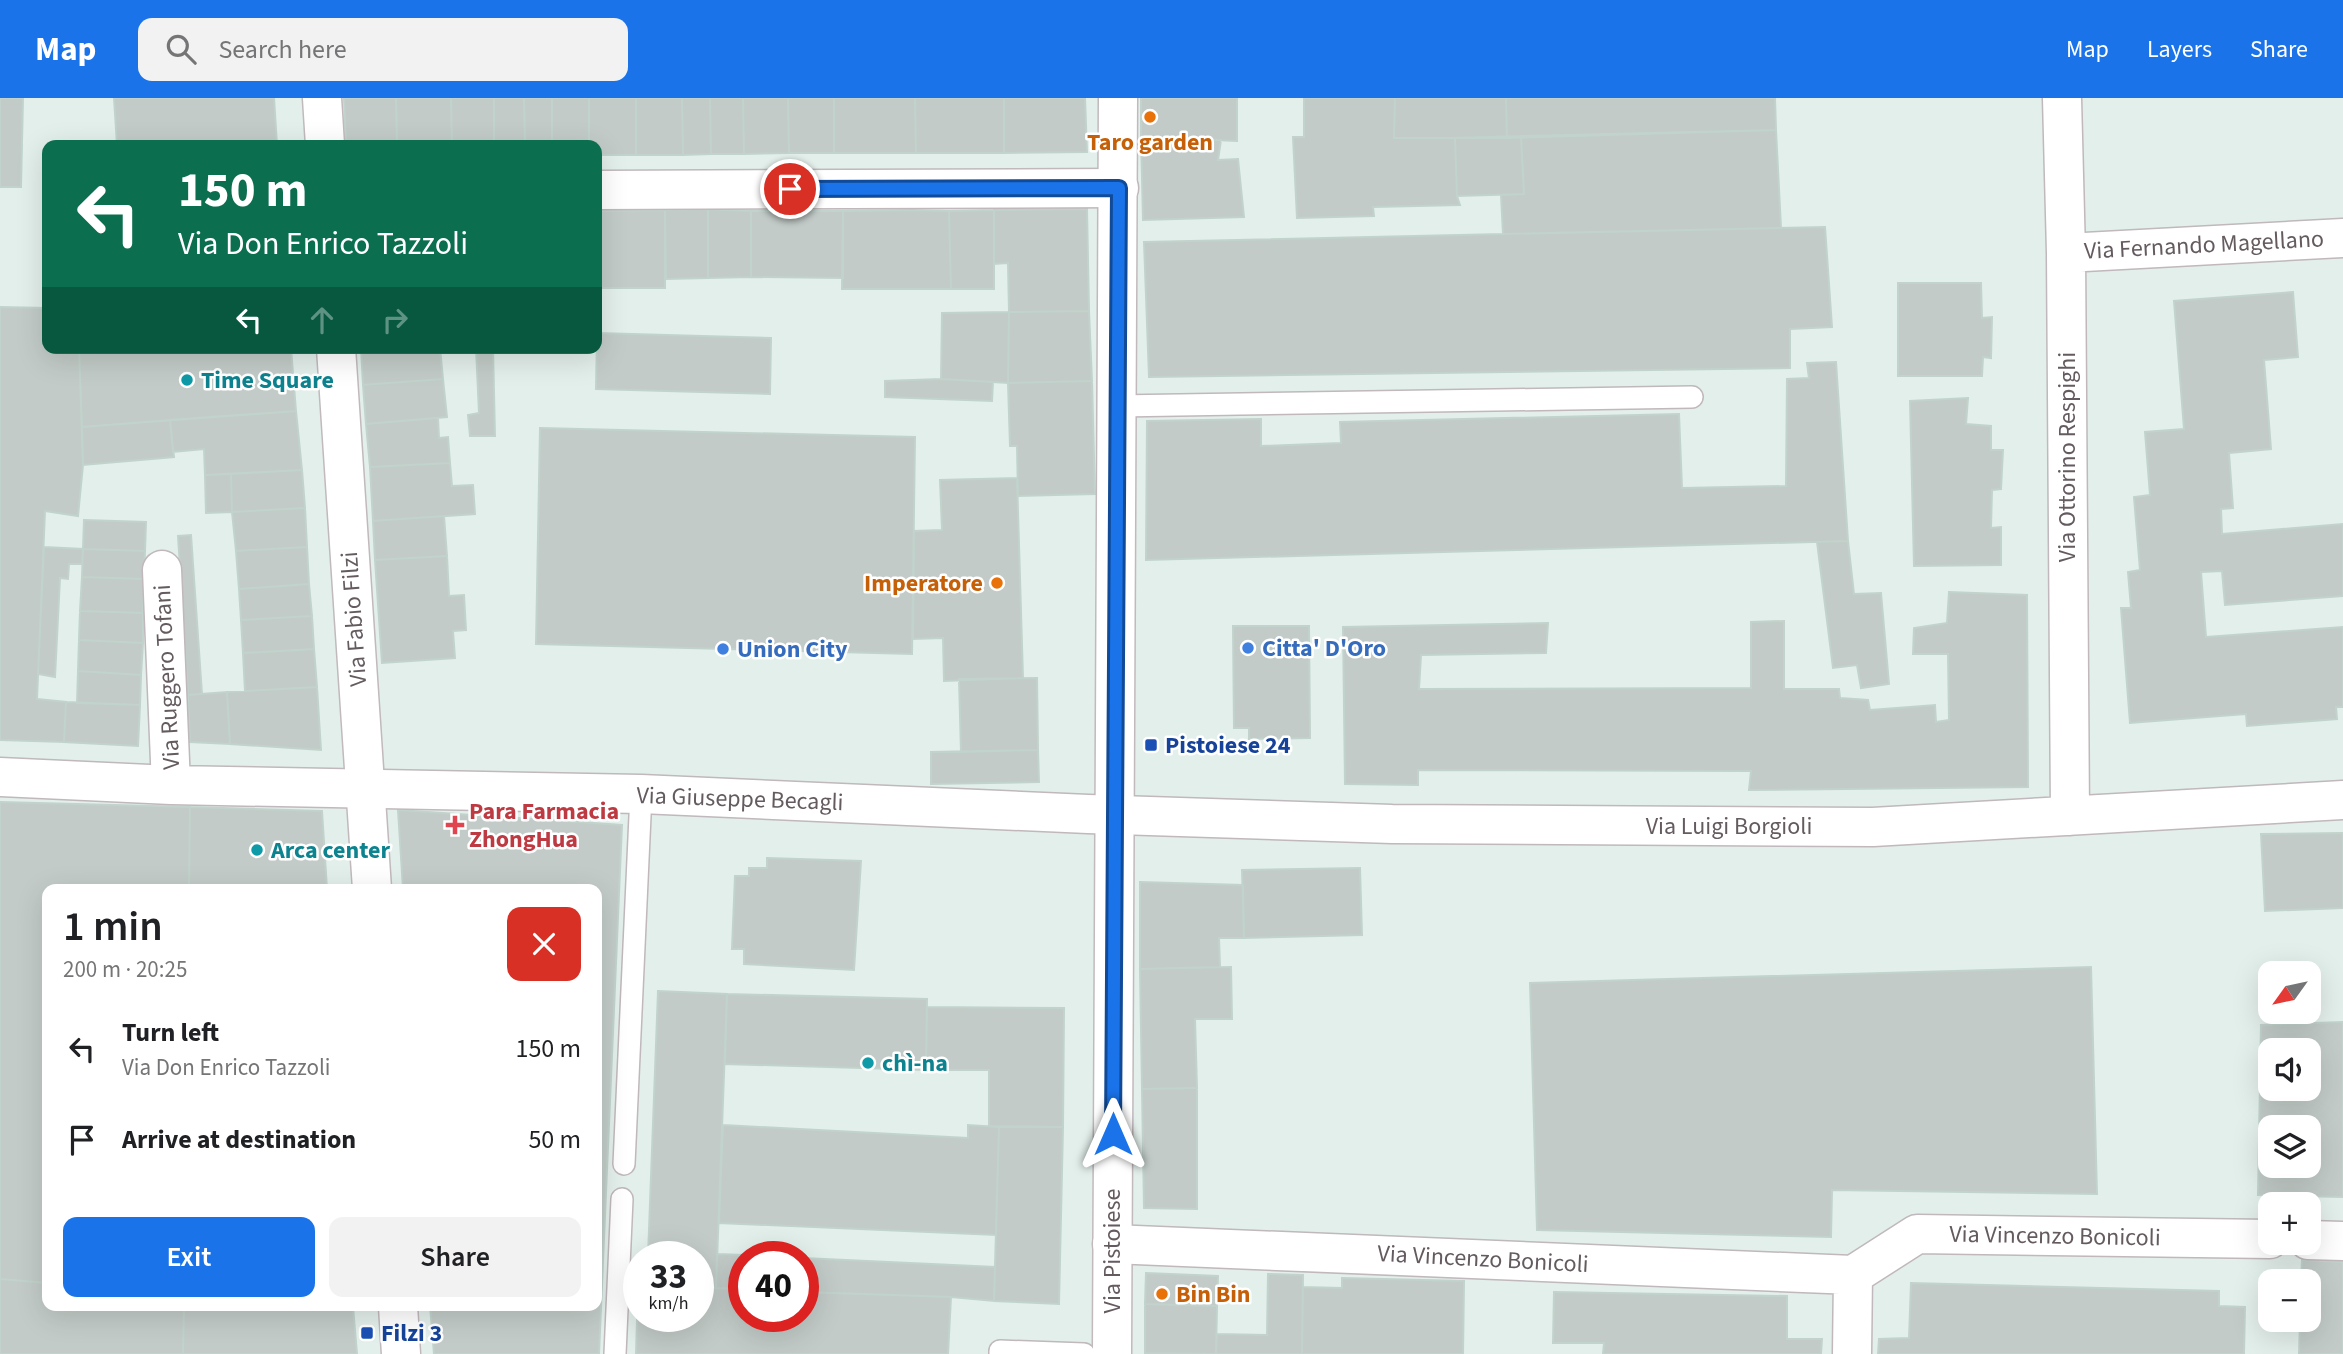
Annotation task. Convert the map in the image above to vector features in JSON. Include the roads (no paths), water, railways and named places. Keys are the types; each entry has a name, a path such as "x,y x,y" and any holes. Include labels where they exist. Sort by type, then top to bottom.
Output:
{"street":[{"path":"322,98 325,140"},
{"name":"Via Pistoiese","path":"1112,1354 1118,98"},
{"name":"Via Ottorino Respighi","path":"2062,98 2066,253 2070,816"},
{"path":"602,190 1119,188"},
{"name":"Via Fernando Magellano","path":"2066,253 2343,238"},
{"name":"Via Fabio Filzi","path":"336,354 372,884"},
{"name":"Via Ruggero Tofani","path":"162,570 172,785"},
{"name":"Via Ruggero Tofani","path":"0,777 172,785 366,788"},
{"name":"Via Giuseppe Becagli","path":"366,788 641,794 1115,814"},
{"name":"Via Luigi Borgioli","path":"1115,814 1392,824 1873,827 2343,800"},
{"name":"Via Vincenzo Bonicoli","path":"1112,1244 1853,1275 1917,1234 2258,1239"},
{"path":"2321,1240 2343,1241"},
{"path":"1852,1354 1853,1275"},
{"path":"398,1311 401,1354"}],"lane":[{"path":"1117,406 1692,397"},
{"path":"624,1164 641,794"},
{"path":"615,1354 622,1199"},
{"path":"1000,1354 1000,1350 1084,1354"}],"place":[{"name":"Taro garden","path":"1150,117"},
{"name":"Time Square","path":"187,380"},
{"name":"Imperatore","path":"997,583"},
{"name":"Citta' D'Oro","path":"1248,648"},
{"name":"Union City","path":"723,649"},
{"name":"Pistoiese 24","path":"1151,745"},
{"name":"Para Farmacia ZhongHua","path":"455,825"},
{"name":"Arca center","path":"257,850"},
{"name":"chì-na","path":"868,1063"},
{"name":"Bin Bin","path":"1162,1294"},
{"name":"Filzi 3","path":"367,1333"}]}
